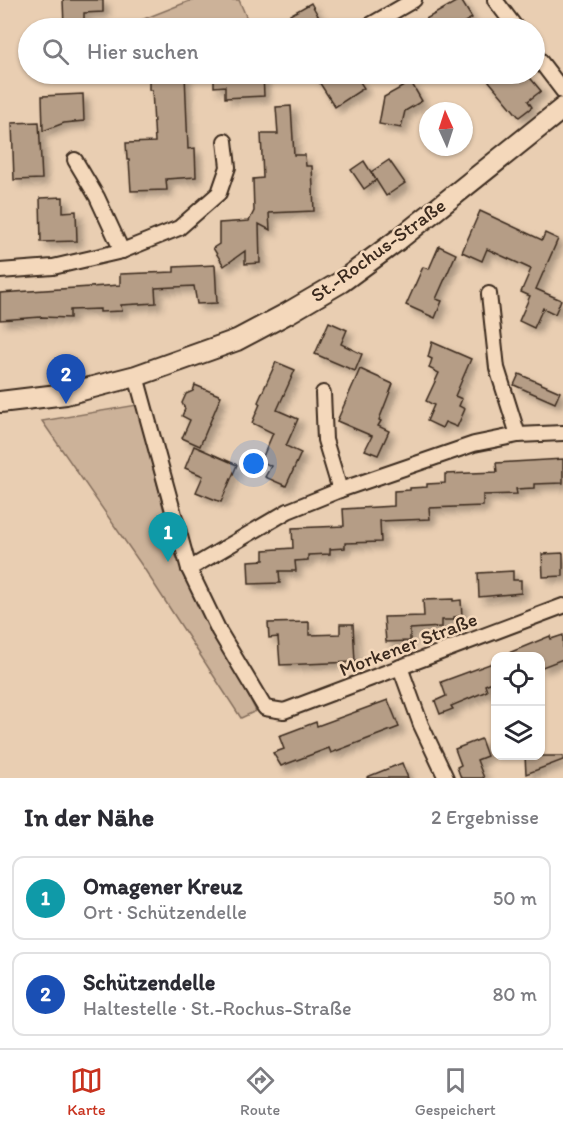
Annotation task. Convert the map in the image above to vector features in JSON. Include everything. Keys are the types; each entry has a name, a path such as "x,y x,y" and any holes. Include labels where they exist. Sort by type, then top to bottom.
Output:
{"street":[{"path":"382,18 414,0"},
{"path":"495,0 508,18"},
{"path":"545,67 563,91"},
{"name":"St.-Rochus-Straße","path":"0,402 66,394 136,376 237,340 288,314 341,282 398,240 563,108"},
{"path":"0,271 52,267 122,251 179,228 219,193 228,167 225,141"},
{"path":"75,160 97,197 122,251"},
{"path":"489,294 497,368 518,435"},
{"path":"136,376 189,568 288,511 340,490 474,444 518,435 563,433"},
{"path":"323,393 325,440 340,490"},
{"name":"Morkener Straße","path":"189,568 219,631 265,708 284,711 563,606"},
{"path":"400,667 421,724 446,778"}],"shaded area":[{"path":"192,0 239,0 247,18 146,18"},
{"path":"137,405 175,554 256,711 241,718 145,570 42,421"}],"building":[{"path":"63,0 103,0 103,12 84,13 84,18 64,18"},
{"path":"461,0 472,18 428,18"},
{"path":"311,3 319,18 289,18 288,16"},
{"path":"149,84 185,84 188,149 195,148 196,177 166,179 167,190 131,191 126,143 155,142 152,90 149,90"},
{"path":"214,84 263,84 264,96 225,98 225,86 214,87"},
{"path":"320,84 361,84 364,88 335,107"},
{"path":"407,84 412,84 422,101 405,111 401,128 379,124 384,97"},
{"path":"491,84 535,84 541,91 528,101 532,107 519,117"},
{"path":"83,94 84,121 64,123 43,131 42,96"},
{"path":"291,106 294,155 305,155 306,166 312,166 314,211 269,213 270,230 259,224 260,263 245,264 245,251 224,266 213,248 219,244 219,223 249,221 254,211 253,179 263,178 261,134 278,134 276,107"},
{"path":"39,122 42,179 14,180 12,123"},
{"path":"389,160 405,183 386,196 371,172"},
{"path":"364,161 376,180 364,189 351,170"},
{"path":"63,197 63,212 76,211 77,241 41,242 40,198"},
{"path":"480,211 542,240 545,233 558,239 536,289 561,300 555,314 543,308 534,328 519,321 530,296 521,292 531,269 487,249 482,261 462,252"},
{"path":"439,246 456,254 436,299 442,301 435,318 406,305 423,267 429,269"},
{"path":"215,265 217,303 197,304 194,286 155,288 156,303 121,305 122,311 70,310 70,318 41,317 0,320 0,293 120,285 120,274 174,272 174,267"},
{"path":"329,322 347,330 341,344 362,354 355,371 315,354"},
{"path":"432,342 471,359 455,396 462,399 459,406 465,409 457,427 445,422 442,428 427,421 434,405 426,401 439,373 429,368 432,359 428,357"},
{"path":"276,362 295,370 277,410 298,419 286,446 301,453 286,486 265,477 271,466 261,461 273,433 252,423 260,404 258,402"},
{"path":"360,369 393,384 379,420 381,421 378,426 389,431 378,455 365,450 372,436 337,421"},
{"path":"519,374 560,392 555,403 514,385"},
{"path":"195,385 221,396 200,446 182,438 190,420 182,416 185,409 182,403 186,394 193,391"},
{"path":"194,446 237,465 221,502 196,492 203,476 185,468"},
{"path":"563,459 563,483 534,484 534,488 516,489 517,494 483,495 483,506 429,508 430,519 380,521 381,542 345,543 345,548 330,549 330,554 308,555 308,560 295,561 296,571 279,571 280,583 249,584 248,561 264,560 264,550 293,548 292,528 344,526 343,509 394,506 394,491 427,487 427,484 445,483 445,474 497,472 496,463"},
{"path":"563,553 563,576 543,577 542,554"},
{"path":"513,571 513,580 521,580 521,593 479,597 478,573"},
{"path":"453,599 453,601 461,600 462,616 454,617 454,620 442,620 442,627 410,629 410,641 386,642 384,617 424,616 423,600"},
{"path":"309,622 309,635 340,634 340,624 353,624 355,662 280,665 278,637 269,638 268,623"},
{"path":"563,635 563,659 545,666 545,652 511,652 550,636 551,639"},
{"path":"491,663 491,683 485,685 487,691 451,706 453,709 440,714 435,701 446,696 441,682"},
{"path":"388,700 399,727 331,753 329,748 281,766 273,753 284,749 279,736 316,722 317,726"},
{"path":"481,739 487,756 477,760 484,778 461,778 457,767 461,765 455,749"},
{"path":"545,756 563,756 563,760 526,774 525,760 545,760"},
{"path":"402,763 408,778 367,778 367,777"}],"place":[{"name":"Schützendelle","path":"66,404"},
{"name":"Omagener Kreuz","path":"168,562"}]}
